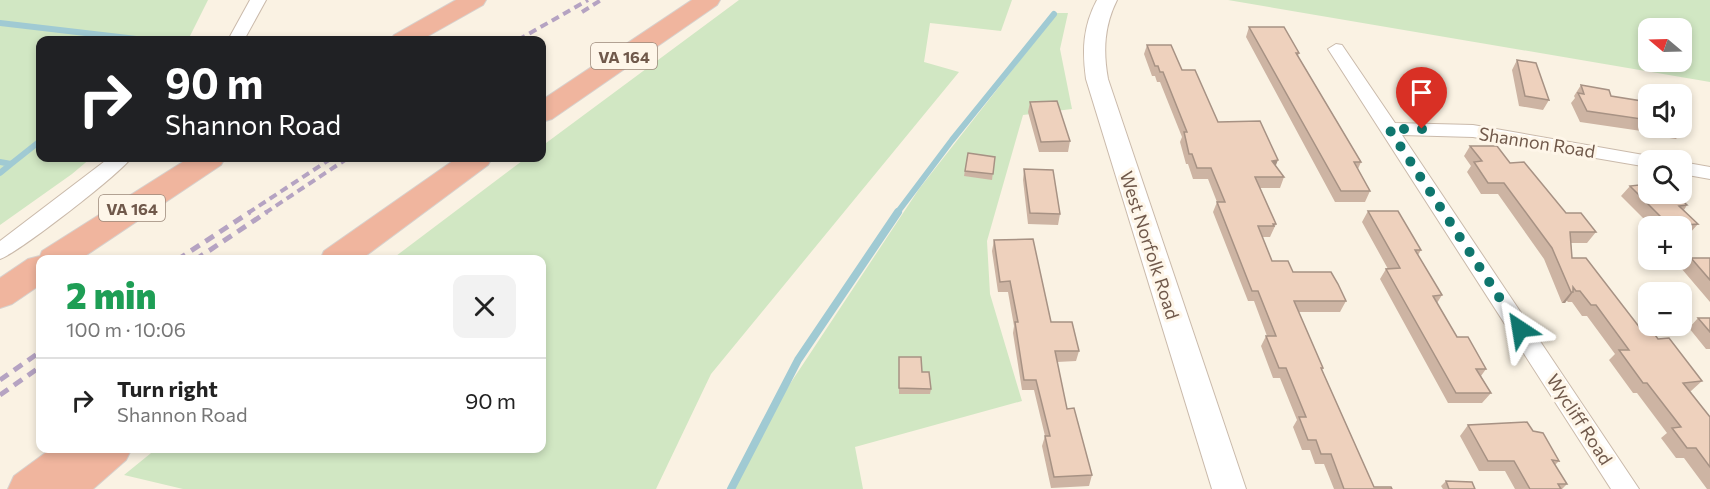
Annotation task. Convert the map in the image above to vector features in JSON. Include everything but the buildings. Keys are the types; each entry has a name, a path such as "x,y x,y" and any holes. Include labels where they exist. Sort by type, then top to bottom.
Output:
{"highway":[{"path":"410,36 474,0"},
{"name":"VA 164","path":"546,110 708,0"},
{"name":"VA 164","path":"62,255 204,162"},
{"path":"343,255 465,166"},
{"path":"349,255 465,166"},
{"path":"0,295 36,271"},
{"path":"29,489 76,453"},
{"path":"64,489 106,453"}],"street":[{"path":"238,36 258,0"},
{"name":"West Norfolk Road","path":"1107,0 1098,18 1094,37 1093,57 1097,79 1229,489"},
{"name":"Wycliff Road","path":"1336,49 1626,489"},
{"name":"Shannon Road","path":"1389,129 1473,131 1638,159"},
{"path":"0,251 27,233 116,162"},
{"path":"1692,170 1710,173"}],"green space":[{"path":"0,0 208,0 190,36 36,36 36,162 86,162 0,225"},
{"path":"739,0 1012,0 1001,31 930,23 924,62 959,72 711,374 656,489 183,489 124,475 151,453 546,453 546,255 397,255 521,162 546,162 546,143"},
{"path":"1228,0 1710,0 1710,82 1651,72 1692,72 1692,18 1638,18 1638,70"},
{"path":"1057,13 1068,13 1060,49 1072,109 1023,115 987,241 990,294 1022,401 855,447 863,489 732,489 776,405 919,189"}],"waterway":[{"path":"897,213 952,140 1054,14"},
{"path":"0,23 111,36"},
{"path":"11,164 36,144"},
{"path":"0,162 11,164"},
{"path":"0,173 11,164"},
{"path":"731,489 798,360 898,212"}],"railway":[{"path":"525,36 588,0"},
{"path":"582,12 601,0"},
{"path":"248,213 326,162"},
{"path":"265,213 342,162"},
{"path":"185,255 250,212"},
{"path":"202,255 267,212"},
{"path":"0,380 36,355"},
{"path":"0,395 36,370"}],"route":[{"path":"1422,129 1389,129 1520,329"}]}
